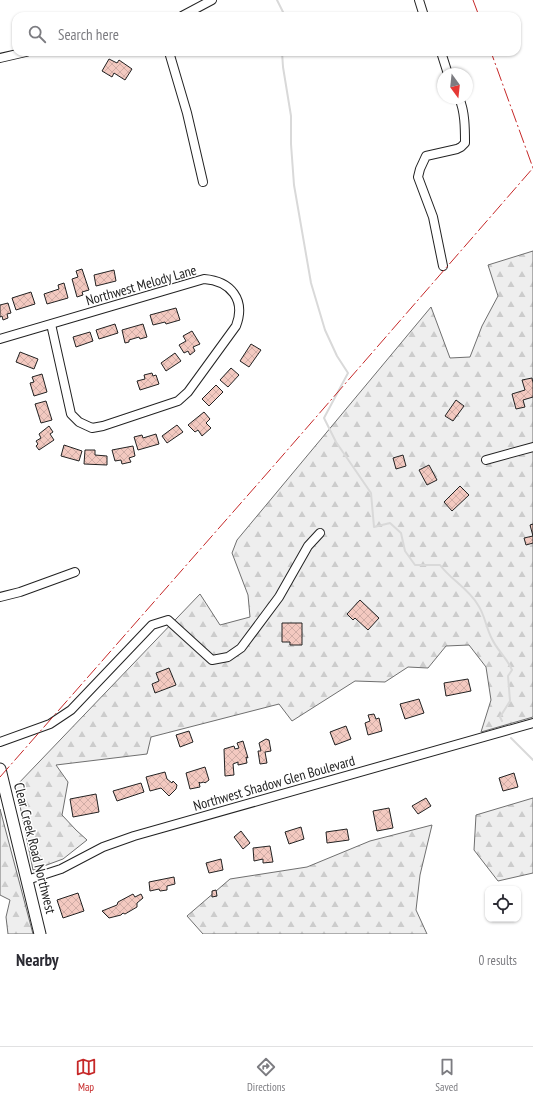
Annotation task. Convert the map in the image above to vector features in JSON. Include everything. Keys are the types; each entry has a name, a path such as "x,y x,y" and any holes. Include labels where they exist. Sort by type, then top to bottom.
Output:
{"main road":[{"name":"Clear Creek Road Northwest","path":"0,769 40,934"}],"street":[{"path":"190,12 212,0"},
{"path":"419,0 423,12"},
{"path":"0,58 12,55"},
{"path":"170,56 187,113 203,182"},
{"path":"442,56 446,68"},
{"path":"443,266 433,217 418,174 426,156 457,149 465,143 465,125 461,104"},
{"name":"Northwest Melody Lane","path":"0,339 51,324 204,279 215,280 227,286 234,292 239,310 239,319 236,326 188,392 178,400 113,423 92,428 79,422 71,414 51,324"},
{"path":"486,460 533,447"},
{"path":"0,742 50,724 72,710 152,625 168,620 212,660 228,657 241,648 278,597 308,546 320,533"},
{"path":"0,597 20,592 75,572"},
{"name":"Northwest Shadow Glen Boulevard","path":"27,880 61,869 103,847 134,836 533,723"}],"green space":[{"path":"533,251 533,717 481,732 491,700 486,667 469,645 446,646 428,668 408,667 385,682 355,681 292,721 279,704 151,737 147,754 56,765 68,782 62,815 87,840 63,859 33,870 16,786 200,594 220,625 250,617 248,595 232,553 237,540 431,307 450,358 470,357 482,326 498,296 488,265"},
{"path":"533,798 533,873 498,881 474,850 476,815"},
{"path":"0,809 33,934 8,934 6,917 10,900 0,895"},
{"path":"432,825 420,875 416,910 427,934 203,934 187,916 230,879 307,867 370,841"}],"building":[{"path":"109,59 117,63 119,60 132,69 125,80 114,73 112,77 102,71"},
{"path":"82,269 89,290 82,292 83,295 77,297 72,279 78,277 76,271"},
{"path":"114,270 116,281 96,286 94,275"},
{"path":"64,283 68,298 47,304 44,294 59,289 58,285"},
{"path":"31,292 35,304 16,310 12,298"},
{"path":"8,303 11,313 7,314 8,318 3,320 2,316 0,317 0,305"},
{"path":"176,308 180,320 166,324 165,322 153,325 150,315"},
{"path":"115,324 118,333 99,339 96,330"},
{"path":"143,324 147,337 140,339 139,337 125,343 122,330"},
{"path":"192,331 200,344 193,347 195,351 190,355 188,351 184,353 179,345 186,341 183,336"},
{"path":"90,332 93,341 76,347 73,337"},
{"path":"251,344 261,350 249,367 240,361"},
{"path":"20,352 38,359 34,369 16,362"},
{"path":"175,353 181,361 166,371 161,363"},
{"path":"231,368 239,375 228,387 220,380"},
{"path":"152,373 153,376 156,375 159,384 140,390 137,381 145,379 144,375"},
{"path":"42,374 47,392 34,396 30,383 34,382 32,377"},
{"path":"532,378 533,397 523,400 525,407 516,409 512,394 525,390 522,380"},
{"path":"216,385 223,392 209,406 202,399"},
{"path":"456,400 464,406 453,421 445,416"},
{"path":"46,401 52,420 41,423 35,404"},
{"path":"204,412 210,419 206,423 211,428 202,436 198,430 195,432 188,425"},
{"path":"177,425 183,432 167,443 162,436"},
{"path":"49,426 53,432 50,434 54,440 39,450 36,446 38,444 36,441 41,438 39,434"},
{"path":"156,434 159,444 138,450 134,437 142,435 143,438"},
{"path":"64,445 82,451 79,461 61,456"},
{"path":"133,446 135,456 129,458 131,462 122,464 121,460 115,461 112,450"},
{"path":"85,450 95,450 95,455 107,456 107,465 84,464"},
{"path":"403,455 406,466 396,469 393,458"},
{"path":"429,465 437,480 427,485 419,470"},
{"path":"460,486 469,495 452,511 444,502"},
{"path":"533,524 533,536 530,525"},
{"path":"533,536 533,543 526,545 524,538"},
{"path":"360,600 379,618 368,630 355,618 353,620 347,614"},
{"path":"282,623 302,623 302,645 290,645 290,642 282,642"},
{"path":"169,668 176,685 155,693 152,684 159,681 156,673"},
{"path":"468,679 471,691 446,696 444,683"},
{"path":"419,699 424,713 405,719 400,704"},
{"path":"374,714 376,719 379,718 382,731 368,735 365,723 370,721 368,715"},
{"path":"346,726 351,739 335,745 330,732"},
{"path":"189,731 193,742 180,747 176,735"},
{"path":"266,739 269,740 271,751 265,752 267,763 260,764 258,751 261,751 259,743"},
{"path":"243,741 248,758 246,757 247,763 238,765 238,762 233,764 234,775 225,776 224,749 234,746 235,749 239,748 237,743"},
{"path":"205,767 209,780 205,783 199,782 200,787 190,789 186,773"},
{"path":"165,772 167,779 172,783 173,781 177,785 176,789 169,796 161,788 150,791 146,777"},
{"path":"514,773 518,787 503,791 499,778"},
{"path":"141,783 144,792 117,801 113,791"},
{"path":"96,794 99,812 73,817 70,799"},
{"path":"426,798 431,806 418,814 412,806"},
{"path":"389,808 393,828 377,831 373,811"},
{"path":"301,827 304,839 289,844 285,832"},
{"path":"347,829 349,840 327,843 326,832"},
{"path":"241,831 250,843 243,849 234,837"},
{"path":"270,846 273,862 263,863 263,859 254,861 253,848"},
{"path":"221,859 223,870 209,873 206,863"},
{"path":"174,877 175,884 167,886 167,890 160,891 159,889 150,891 149,882"},
{"path":"216,890 217,896 212,897 212,891"},
{"path":"78,893 84,911 63,918 57,900"},
{"path":"133,894 135,897 141,894 143,898 137,903 137,907 125,914 123,913 121,915 109,918 102,911 117,905 118,902"}],"waterway":[{"path":"277,0 283,12"},
{"path":"282,56 291,116 291,144 294,185 311,283 325,330 337,356 348,373 324,418 336,442 371,493 374,527 390,523 401,533 405,551 415,565 440,565 474,599 480,609 492,639 512,670 508,676 510,701 500,717 502,721"},
{"path":"511,738 533,760"}],"power":[{"path":"473,0 478,12"},
{"path":"0,777 533,168 492,56"}]}
